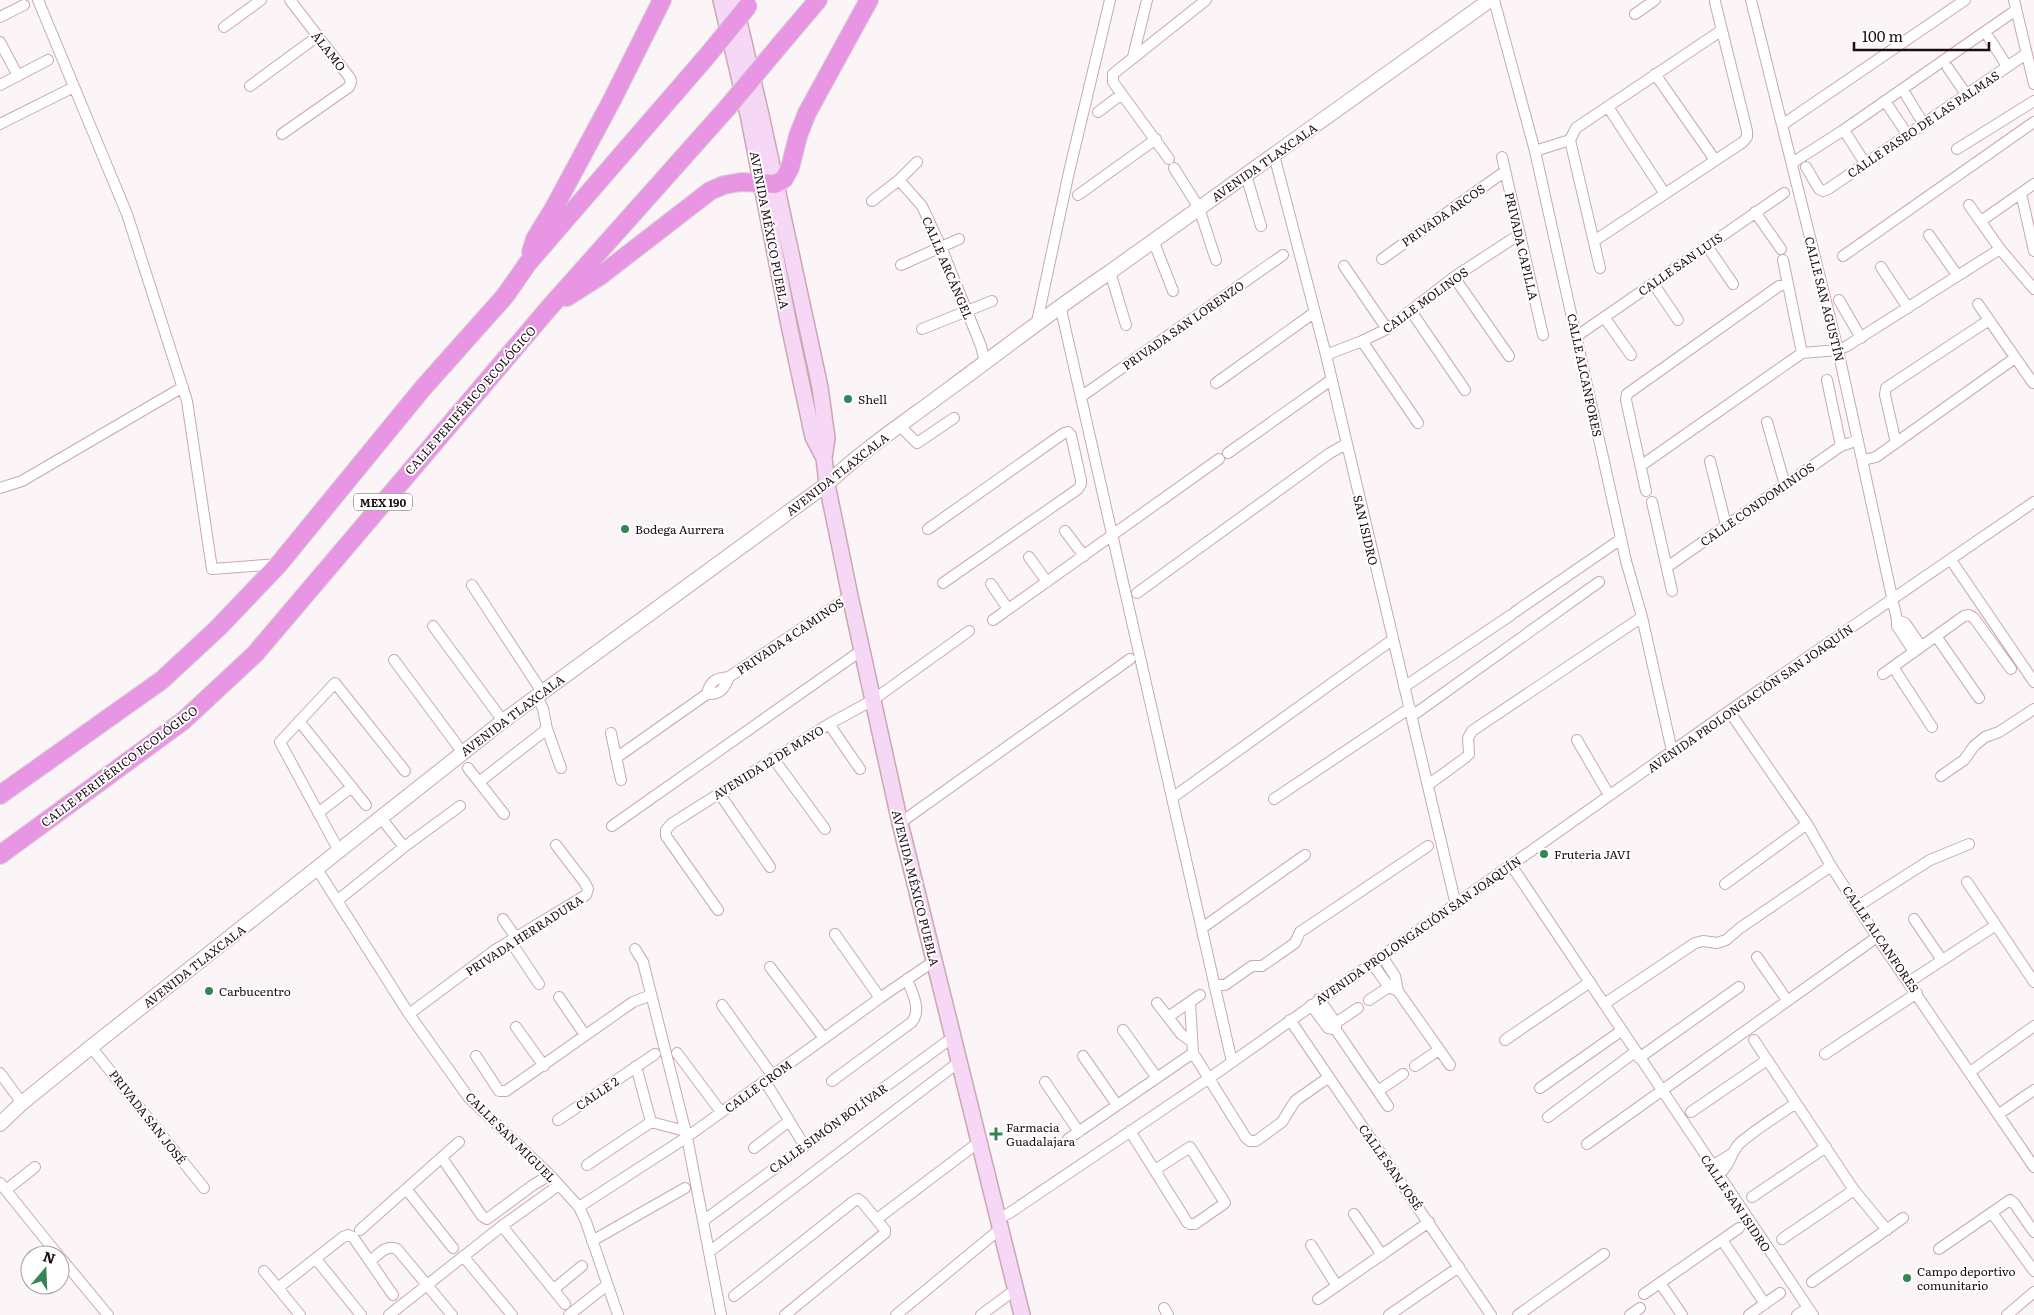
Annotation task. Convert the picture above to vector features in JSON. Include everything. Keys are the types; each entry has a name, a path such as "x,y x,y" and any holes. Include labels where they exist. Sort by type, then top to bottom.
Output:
{"highway":[{"path":"528,263 535,239 608,109 662,0"},
{"name":"CALLE PERIFÉRICO ECOLÓGICO","path":"0,855 183,721 255,654 548,309 728,107 818,0"},
{"path":"548,309 600,276 710,190 741,182 768,185 784,179 790,168 798,136 807,113 869,0"},
{"name":"MEX 190","path":"0,796 162,680 218,628 279,564 423,388 505,296 528,263 706,56 745,2"}],"main road":[{"name":"AVENIDA MÉXICO PUEBLA","path":"721,0 749,119 768,185"},
{"name":"AVENIDA MÉXICO PUEBLA","path":"745,2 761,115 768,185 812,437 824,458 827,484 850,596 900,823 1022,1315"}],"street":[{"path":"38,0 127,214 183,387 187,401 212,569 279,564"},
{"path":"224,28 261,0"},
{"name":"ÁLAMO","path":"282,134 349,87 351,82 350,78 290,0"},
{"path":"1037,322 1069,172 1110,0"},
{"path":"1134,57 1147,0"},
{"path":"1093,73 1112,74 1206,0"},
{"name":"AVENIDA TLAXCALA","path":"1,1121 19,1099 92,1047 339,851 384,822 504,720 827,484 855,458 1060,305 1110,272 1490,0"},
{"name":"CALLE ALCANFORES","path":"1494,0 1535,151 1621,539 1642,617 1672,751"},
{"path":"1635,14 1655,0"},
{"name":"CALLE SAN AGUSTÍN","path":"1752,0 1838,350 1849,443 1863,460 1897,620 1905,623 1918,649"},
{"path":"1782,126 1965,0"},
{"path":"1594,241 1743,142 1747,137 1715,2"},
{"path":"0,17 24,5"},
{"path":"1792,163 1842,131 2015,5 2034,84"},
{"path":"1600,268 1570,140 1576,128 1722,30"},
{"path":"250,86 318,36"},
{"path":"1989,38 2007,66"},
{"path":"0,42 18,76"},
{"name":"CALLE PASEO DE LAS PALMAS","path":"1806,167 1819,189 1823,191 1828,189 2026,54"},
{"path":"0,85 48,60"},
{"path":"1948,68 1966,94"},
{"path":"1112,74 1113,82 1156,139 1199,208 1216,260"},
{"path":"1655,74 1715,160"},
{"path":"0,124 74,87"},
{"path":"1098,112 1122,94"},
{"path":"1906,95 1923,123"},
{"path":"1957,149 2034,100"},
{"path":"1608,106 1665,194"},
{"path":"1889,107 1907,134"},
{"path":"1843,256 2034,122"},
{"path":"1847,135 1865,163"},
{"path":"1078,195 1156,139"},
{"path":"1535,151 1570,140"},
{"name":"SAN ISIDRO","path":"1274,155 1326,355 1456,905"},
{"name":"PRIVADA CAPILLA","path":"1502,157 1543,335"},
{"path":"872,202 917,162"},
{"name":"PRIVADA ARCOS","path":"1382,259 1504,172"},
{"path":"1246,175 1261,226"},
{"name":"CALLE ARCÁNGEL","path":"899,180 918,199 941,246 986,362"},
{"path":"1981,221 2034,184"},
{"name":"CALLE SAN LUIS","path":"1577,336 1784,192"},
{"path":"2021,193 2034,251"},
{"path":"1969,205 2000,249 2034,289"},
{"path":"1755,212 1781,249"},
{"name":"CALLE MOLINOS","path":"1326,355 1387,329 1454,278 1520,234"},
{"path":"1929,234 1957,275"},
{"path":"901,265 959,239"},
{"path":"1154,240 1173,291"},
{"path":"1707,246 1733,284"},
{"path":"1642,465 1802,353 1838,350 1862,338 2000,249"},
{"name":"PRIVADA SAN LORENZO","path":"1082,396 1284,255"},
{"path":"1783,260 1802,353"},
{"path":"1344,266 1387,329"},
{"path":"1881,268 1908,308"},
{"path":"1110,272 1126,325"},
{"path":"1454,278 1509,356"},
{"path":"1653,283 1678,320"},
{"path":"1646,491 1642,465 1626,400 1627,394 1779,286 1787,284"},
{"path":"1839,300 1862,338"},
{"path":"922,329 967,313 992,301"},
{"path":"1978,304 2033,383"},
{"path":"1060,305 1232,1062"},
{"path":"1411,311 1465,390"},
{"path":"1216,382 1315,312"},
{"path":"1604,317 1631,355"},
{"path":"1896,443 1885,395 1886,388 1989,320"},
{"path":"1362,341 1418,423"},
{"path":"1863,460 1876,456 1896,443 2015,358"},
{"path":"994,620 1331,380"},
{"path":"1827,380 1849,443"},
{"path":"0,488 22,481 183,387"},
{"path":"900,426 917,443 954,418"},
{"path":"1767,422 1785,485"},
{"path":"928,529 1064,433 1068,432 1071,435 1081,484 1078,489 943,583"},
{"name":"CALLE CONDOMINIOS","path":"1666,567 1849,443"},
{"path":"1137,593 1330,453 1346,444"},
{"path":"1076,455 1093,450"},
{"path":"1710,461 1726,526"},
{"path":"1652,502 1672,590"},
{"name":"AVENIDA PROLONGACIÓN SAN JOAQUÍN","path":"896,1315 1008,1214 1208,1079 1729,711 2034,502"},
{"path":"1065,530 1084,556"},
{"path":"1404,687 1621,539"},
{"path":"1029,557 1047,582"},
{"path":"1951,560 2034,682"},
{"path":"1274,799 1411,712 1599,582"},
{"path":"992,584 1008,609"},
{"path":"472,585 539,694 561,768"},
{"name":"PRIVADA 4 CAMINOS","path":"616,758 707,694 722,691 729,676 850,596"},
{"path":"1883,674 1964,616 1969,615 1974,618 2011,669"},
{"path":"1428,785 1469,754 1468,738 1472,730 1642,617"},
{"path":"433,626 504,720"},
{"name":"AVENIDA 12 DE MAYO","path":"718,910 666,836 666,830 670,824 828,724 873,700 969,630"},
{"path":"1936,636 1979,698"},
{"path":"1172,798 1392,640"},
{"path":"612,826 862,650"},
{"path":"900,823 1130,659"},
{"path":"394,660 463,753"},
{"path":"1893,667 1932,726"},
{"path":"339,851 330,838 280,742 335,683 405,771"},
{"path":"1941,776 1964,760 1974,746 1985,736 1999,732 2034,709"},
{"name":"CALLE ALCANFORES","path":"1729,711 1807,824 1831,866 1877,936 2034,1167"},
{"path":"299,721 366,805"},
{"path":"828,724 860,769"},
{"path":"478,782 548,729"},
{"path":"611,733 620,780"},
{"path":"1577,740 1610,795"},
{"path":"773,758 825,829"},
{"path":"468,768 504,814"},
{"path":"318,814 352,787"},
{"path":"719,793 770,867"},
{"path":"338,900 404,847 460,806"},
{"path":"384,822 404,847"},
{"path":"1725,884 1807,824"},
{"path":"1858,906 1930,860 1969,844"},
{"name":"PRIVADA HERRADURA","path":"409,1014 496,950 586,895 588,889 585,883 556,845"},
{"path":"1214,985 1224,985 1252,966 1262,966 1295,943 1300,932 1428,846"},
{"path":"1201,926 1205,926 1305,855"},
{"name":"CALLE SAN ISIDRO","path":"1511,865 1660,1090 1810,1311"},
{"path":"1604,1004 1695,943 1703,941 1718,943 1726,940 1740,928 1831,866"},
{"name":"CALLE SAN MIGUEL","path":"316,869 338,900 409,1014 469,1098 550,1175 579,1207 618,1315"},
{"path":"1967,882 2034,982"},
{"path":"503,919 539,984"},
{"path":"1914,919 1942,960"},
{"path":"1909,982 1996,925"},
{"path":"835,934 880,998"},
{"path":"1587,1144 1877,936"},
{"path":"635,949 643,962 686,1134 721,1315"},
{"path":"1382,956 1395,986"},
{"path":"1757,957 1786,1000"},
{"name":"CALLE CROM","path":"579,1207 721,1112 906,979 934,961"},
{"path":"1372,963 1395,986 1450,1065"},
{"path":"770,967 824,1038"},
{"path":"832,1081 912,1022 917,1016 917,1008 906,979"},
{"path":"1505,1040 1590,982"},
{"path":"1369,1000 1395,986"},
{"path":"1548,1117 1739,987"},
{"path":"1825,1054 1917,993"},
{"path":"476,1056 499,1091 506,1091 633,1002 651,995"},
{"path":"1168,1017 1200,995"},
{"path":"559,997 585,1036"},
{"path":"1190,1002 1193,1030 1192,1054 1246,1138 1250,1141 1256,1141 1282,1122 1295,1101 1329,1077"},
{"path":"1315,1002 1388,1106"},
{"path":"1157,1003 1182,1034 1192,1042"},
{"path":"722,1004 768,1078 789,1121 804,1145"},
{"path":"1333,1027 1358,1008"},
{"name":"CALLE SAN JOSÉ","path":"1290,1020 1459,1266 1490,1315"},
{"path":"1970,1072 2034,1026"},
{"path":"516,1027 544,1066"},
{"path":"1123,1030 1157,1078"},
{"path":"1540,1088 1621,1031"},
{"name":"CALLE SIMÓN BOLÍVAR","path":"703,1221 953,1037"},
{"path":"1754,1040 1854,1190 1886,1230"},
{"name":"PRIVADA SAN JOSÉ","path":"92,1047 204,1188"},
{"path":"1415,1066 1439,1050"},
{"path":"677,1053 721,1112"},
{"name":"CALLE 2","path":"558,1120 655,1054"},
{"path":"1068,1139 1192,1054"},
{"path":"1083,1056 1117,1105"},
{"path":"1691,1112 1767,1060"},
{"path":"709,1252 959,1062"},
{"path":"636,1066 651,1122"},
{"path":"0,1073 19,1099"},
{"path":"1378,1091 1403,1074"},
{"path":"1045,1082 1079,1132"},
{"path":"1999,1114 2034,1090"},
{"path":"1715,1170 1733,1153 1740,1143 1796,1103"},
{"path":"754,1148 789,1121"},
{"path":"651,1122 686,1134"},
{"path":"587,1165 651,1122"},
{"path":"1130,1131 1155,1170 1190,1224 1195,1224 1225,1203 1190,1147 1155,1170"},
{"path":"278,1288 343,1237 357,1234 459,1142"},
{"path":"877,1219 979,1142"},
{"path":"1752,1197 1826,1147"},
{"path":"442,1158 482,1216 487,1219 533,1185 550,1175"},
{"path":"35,1167 3,1187 50,1245"},
{"path":"389,1315 502,1226 559,1185"},
{"path":"592,1241 685,1188"},
{"path":"407,1190 453,1248"},
{"path":"1782,1239 1854,1190"},
{"path":"734,1296 858,1199 885,1230 883,1236 785,1315"},
{"path":"1939,1250 2010,1200 2014,1202 2034,1232"},
{"path":"1992,1213 2034,1271"},
{"path":"1354,1214 1382,1255"},
{"path":"1812,1282 1903,1218"},
{"path":"1318,1299 1429,1222"},
{"path":"502,1226 565,1304"},
{"path":"1644,1294 1739,1228"},
{"path":"357,1234 370,1261 393,1295"},
{"path":"1722,1240 1765,1304"},
{"path":"1310,1245 1337,1286"},
{"path":"370,1261 387,1248 398,1249 452,1315"},
{"path":"1518,1315 1604,1254"},
{"path":"463,1256 512,1315"},
{"path":"316,1259 361,1315"},
{"path":"554,1290 582,1266"},
{"path":"1389,1315 1459,1266"},
{"path":"70,1269 108,1315"},
{"path":"264,1271 300,1315"},
{"path":"1660,1283 1682,1315"},
{"path":"569,1315 607,1286"},
{"path":"980,1315 1016,1289"},
{"path":"2007,1315 2034,1292"},
{"path":"1749,1315 1780,1293"},
{"path":"1630,1315 1640,1308"},
{"path":"1797,1315 1810,1311"}],"place":[{"name":"Shell","path":"848,399"},
{"name":"Bodega Aurrera","path":"625,529"},
{"name":"Fruteria JAVI","path":"1544,854"},
{"name":"Carbucentro","path":"209,991"},
{"name":"Farmacia Guadalajara","path":"996,1134"},
{"name":"Campo deportivo comunitario","path":"1907,1278"}]}
